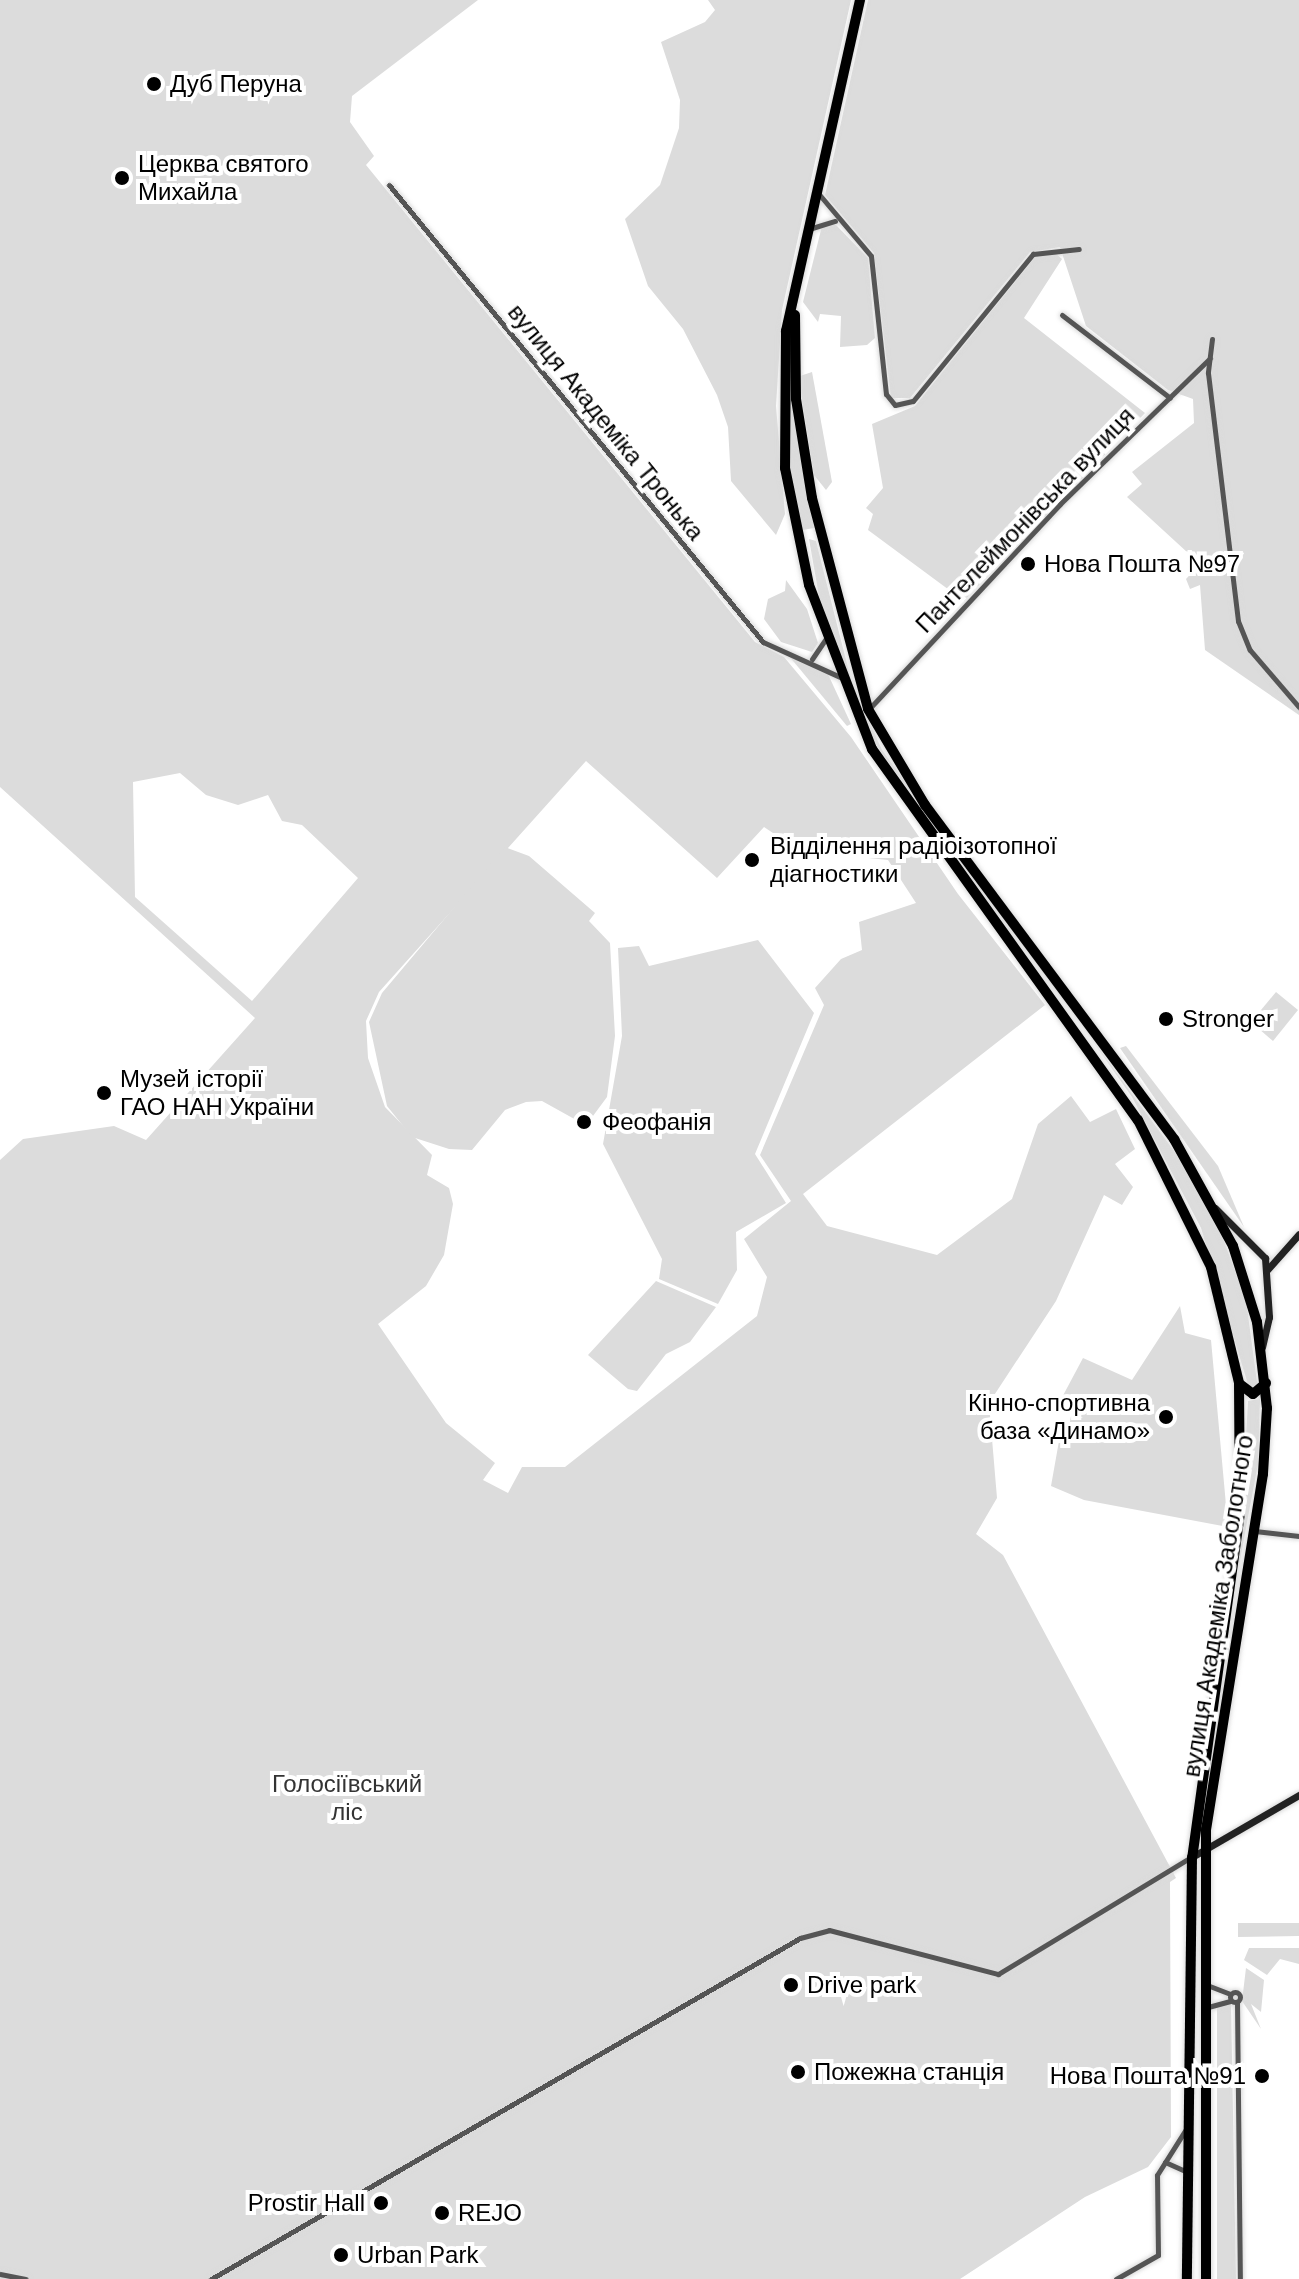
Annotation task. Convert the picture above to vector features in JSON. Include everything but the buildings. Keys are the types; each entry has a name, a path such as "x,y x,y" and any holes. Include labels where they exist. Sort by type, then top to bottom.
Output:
{"highway":[{"name":"вулиця Академіка Заболотного","path":"860,0 795,289 783,403 799,545 840,677 891,779 1138,1120 1211,1267 1239,1383 1240,1513 1192,1857 1187,2279"},
{"name":"вулиця Академіка Заболотного","path":"795,289 796,399 820,536 868,709 902,772 1141,1091 1214,1208 1245,1276 1262,1347 1266,1383 1254,1531 1206,1848 1206,2279"},
{"path":"799,545 806,533 820,536"},
{"path":"1239,1383 1253,1394 1266,1383"}],"street":[{"name":"вулиця Академіка Тронька","path":"389,185 763,642 811,659 840,677"},
{"path":"816,190 842,225 871,256 886,394 901,406 1033,254 1079,249"},
{"path":"807,231 828,219 842,225"},
{"path":"1062,315 1170,398"},
{"path":"1212,339 1210,358 1238,621 1250,650 1299,707"},
{"name":"Пантелеймонівська вулиця","path":"868,709 1210,358"},
{"path":"811,659 826,638"},
{"path":"1214,1208 1259,1245 1267,1270 1262,1347"},
{"path":"1267,1270 1299,1234"},
{"path":"1254,1531 1299,1536"},
{"path":"211,2279 800,1938 838,1932 998,1974 1299,1795"},
{"path":"1207,1985 1233,1999"},
{"path":"1207,2007 1233,1999"},
{"path":"1233,1999 1240,2279"},
{"path":"1116,2279 1158,2255 1161,2165 1189,2125"},
{"path":"1161,2165 1176,2161 1189,2176"},
{"path":"0,2274 26,2279"}],"green space":[{"name":"Голосіївський ліс","path":"0,0 478,0 352,96 350,122 374,156 366,165 755,642 784,657 851,737 958,894 1045,1005 803,1194 827,1226 937,1255 1012,1199 1038,1124 1071,1096 1090,1122 1116,1109 1135,1149 1115,1164 1133,1187 1122,1205 1104,1195 1056,1301 989,1403 997,1498 976,1534 1003,1555 1176,1878 1170,1882 1171,2137 1148,2167 1085,2197 960,2279 0,2279 0,1160 23,1139 114,1126 146,1140 255,1018 0,787","holes":["586,761 717,878 764,827 800,851 888,860 916,903 859,922 862,950 841,959 815,988 824,1005 760,1155 791,1201 744,1239 767,1277 757,1316 565,1467 522,1467 508,1493 483,1480 495,1463 446,1423 378,1324 426,1286 444,1255 453,1204 449,1188 427,1175 432,1155 385,1107 368,1058 366,1021 379,992","180,773 206,795 238,805 268,795 282,821 302,825 358,878 252,1001 135,897 133,782"]},
{"path":"708,0 851,0 782,310 776,406 785,514 776,535 731,481 728,427 717,395 683,329 648,286 625,219 660,185 679,128 680,100 661,42 705,22 715,10"},
{"path":"868,0 1299,0 1299,715 1205,650 1200,585 1190,589 1186,579 1200,564 1127,497 1142,484 1132,472 1194,423 1193,399 1168,390 1086,326 1060,247 1030,252 910,398 891,398 874,253 825,195"},
{"path":"823,222 836,225 868,258 875,338 867,345 840,347 841,316 820,314 818,322 803,302"},
{"path":"1055,253 1062,259 1024,318 1145,413 964,601 868,530 873,514 866,508 883,488 872,424 915,406 1036,256"},
{"path":"790,371 814,528 802,530 789,468"},
{"path":"812,372 832,482 826,490 814,475 802,401 800,376"},
{"path":"809,539 816,541 852,684 882,750 1087,1033 870,734 821,608"},
{"path":"786,580 807,609 818,643 812,652 781,642 764,619 768,599 785,591"},
{"path":"789,656 827,672 851,724 847,726"},
{"path":"505,847 529,856 595,913 589,921 610,943 615,1036 607,1097 590,1120 578,1121 542,1101 526,1102 505,1110 472,1150 449,1149 412,1137 387,1106 369,1022 382,993"},
{"path":"758,940 814,1013 755,1154 786,1203 736,1232 737,1270 718,1304 659,1279 662,1259 603,1144 622,1036 618,948 639,946 649,966"},
{"path":"1276,992 1298,1010 1273,1041 1251,1022"},
{"path":"1090,1037 1177,1155 1222,1236 1246,1300 1258,1389 1249,1388 1201,1228 1132,1097"},
{"path":"1126,1046 1218,1166 1244,1227 1120,1048"},
{"path":"656,1281 716,1307 690,1342 666,1354 637,1391 628,1389 588,1355"},
{"name":"Кінно-спортивна база «Динамо»","path":"1180,1306 1185,1333 1211,1340 1228,1527 1084,1500 1051,1486 1059,1441 1066,1442 1071,1416 1083,1418 1059,1403 1083,1358 1132,1380"},
{"path":"1260,1399 1258,1464 1239,1565 1248,1401"},
{"path":"1238,1923 1299,1923 1299,1936 1238,1937"},
{"path":"1249,1948 1299,1948 1299,1964 1280,1959 1267,1975 1244,1960"},
{"path":"1246,1968 1264,1980 1261,2012 1251,2004 1261,2029 1242,2001"},
{"path":"1231,2003 1236,2279 1217,2279 1217,2007"}],"place":[{"name":"Дуб Перуна","path":"154,84"},
{"name":"Церква святого Михайла","path":"122,178"},
{"name":"Нова Пошта №97","path":"1028,564"},
{"name":"Відділення радіоізотопної діагностики","path":"752,860"},
{"name":"Stronger","path":"1166,1019"},
{"name":"Музей історії ГАО НАН України","path":"104,1093"},
{"name":"Феофанія","path":"584,1122"},
{"name":"Кінно-спортивна база «Динамо»","path":"1166,1417"},
{"name":"Drive park","path":"791,1985"},
{"name":"Пожежна станція","path":"798,2072"},
{"name":"Нова Пошта №91","path":"1262,2076"},
{"name":"Prostir Hall","path":"381,2203"},
{"name":"REJO","path":"442,2213"},
{"name":"Urban Park","path":"341,2255"}]}
